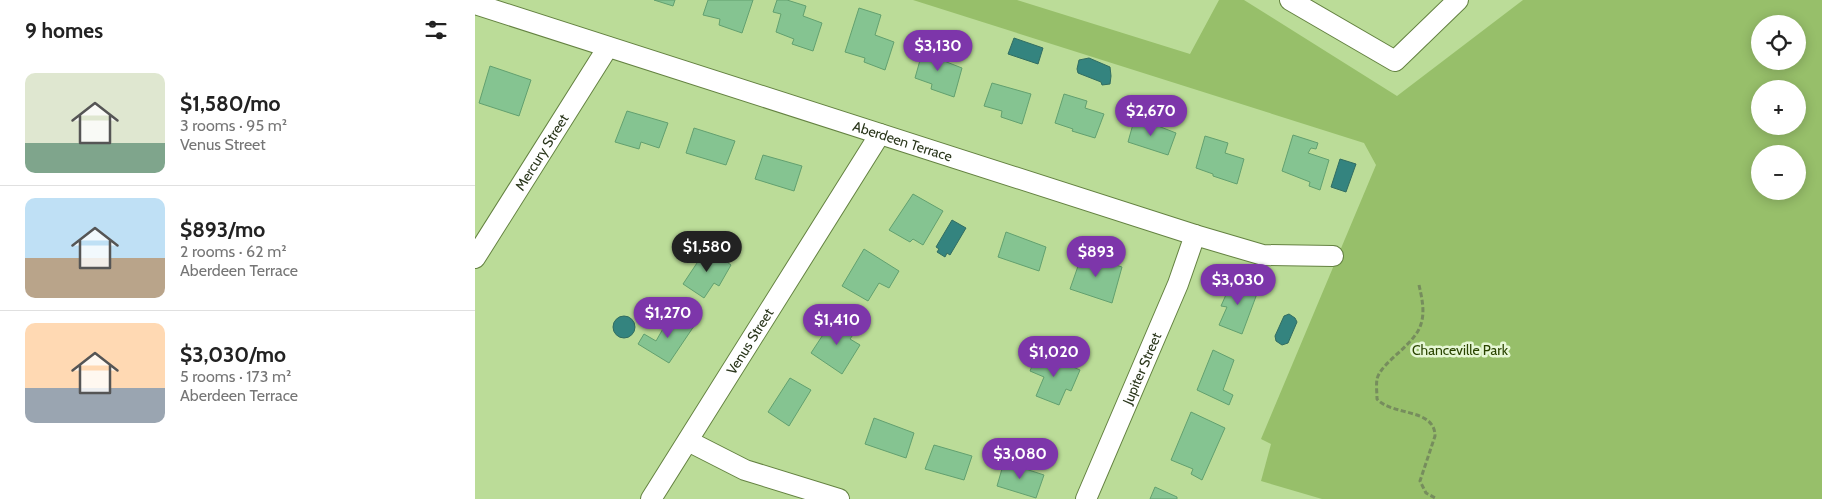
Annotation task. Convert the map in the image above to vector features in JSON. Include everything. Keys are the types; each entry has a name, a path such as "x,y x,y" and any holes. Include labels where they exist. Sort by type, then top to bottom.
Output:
{"street":[{"path":"1290,0 1395,61 1458,0"},
{"name":"Aberdeen Terrace","path":"475,4 1195,235 1263,255 1333,256"},
{"name":"Mercury Street","path":"475,258 608,47"},
{"name":"Venus Street","path":"651,499 881,134"},
{"name":"Jupiter Street","path":"1086,499 1178,284 1195,235"},
{"path":"688,441 745,470 839,499"}],"path":[{"path":"1419,285 1423,305 1421,326 1409,343 1387,364 1377,377 1377,399 1383,406 1421,417 1430,422 1435,429 1435,436 1419,481 1426,493 1437,499"}],"green space":[{"name":"Chanceville Park","path":"913,0 1017,0 1190,54 1219,0 1244,0 1397,96 1523,0 1822,0 1822,499 1322,499 1261,481 1271,444 1261,439 1376,165 1364,143"}],"water":[{"path":"1014,38 1043,48 1038,64 1008,54"},
{"path":"1089,58 1110,67 1110,84 1102,85 1101,82 1078,73 1079,60"},
{"path":"1340,159 1356,164 1346,192 1331,187"},
{"path":"952,220 966,228 950,255 947,253 945,257 937,252 939,249 936,247"},
{"path":"1289,314 1297,322 1288,343 1282,345 1276,341 1275,336 1284,316"},
{"path":"624,316 632,319 635,327 632,335 624,338 616,335 613,327 616,319"}],"building":[{"path":"654,0 675,0 673,6"},
{"path":"708,0 753,0 742,33 719,25 720,19 703,15"},
{"path":"777,0 787,0 806,6 803,16 822,23 813,51 792,44 794,39 776,32 781,14 773,12"},
{"path":"859,8 881,15 875,35 894,42 885,70 864,62 865,58 845,52"},
{"path":"924,46 946,54 944,61 962,68 954,97 931,89 932,84 915,78"},
{"path":"490,66 531,80 519,116 479,103"},
{"path":"992,83 1031,94 1022,124 1001,117 1002,111 984,106"},
{"path":"1064,94 1087,101 1085,108 1104,114 1095,138 1072,131 1073,129 1055,123"},
{"path":"627,111 668,123 659,148 641,142 639,149 615,142"},
{"path":"1135,117 1176,133 1168,155 1128,142"},
{"path":"694,128 735,141 726,165 686,153"},
{"path":"1293,135 1318,143 1316,149 1311,148 1308,153 1329,160 1320,190 1309,186 1310,182 1282,171"},
{"path":"1205,136 1228,143 1225,153 1244,159 1237,184 1196,168"},
{"path":"763,155 802,166 794,191 755,179"},
{"path":"913,194 943,211 923,245 913,239 910,242 889,230"},
{"path":"1006,232 1046,247 1039,271 998,257"},
{"path":"707,248 728,261 731,265 719,286 714,283 704,298 683,284"},
{"path":"864,249 899,271 889,288 879,283 868,301 842,286"},
{"path":"1083,252 1122,267 1112,303 1070,289"},
{"path":"1233,279 1258,291 1242,334 1219,325 1227,307 1221,306"},
{"path":"672,313 694,326 669,363 638,344 644,334 656,341"},
{"path":"834,318 855,332 850,339 860,345 842,374 811,353"},
{"path":"1213,350 1234,360 1223,390 1233,395 1229,405 1197,390"},
{"path":"1038,352 1080,370 1071,391 1066,389 1059,405 1036,396 1044,377 1030,371"},
{"path":"790,378 811,390 789,426 768,412"},
{"path":"1191,412 1225,428 1202,480 1191,474 1193,469 1171,460"},
{"path":"874,418 914,433 906,458 865,444"},
{"path":"934,445 972,456 964,480 925,469"},
{"path":"1004,462 1044,475 1036,498 997,486"},
{"path":"1155,487 1177,497 1177,499 1150,499"}]}
